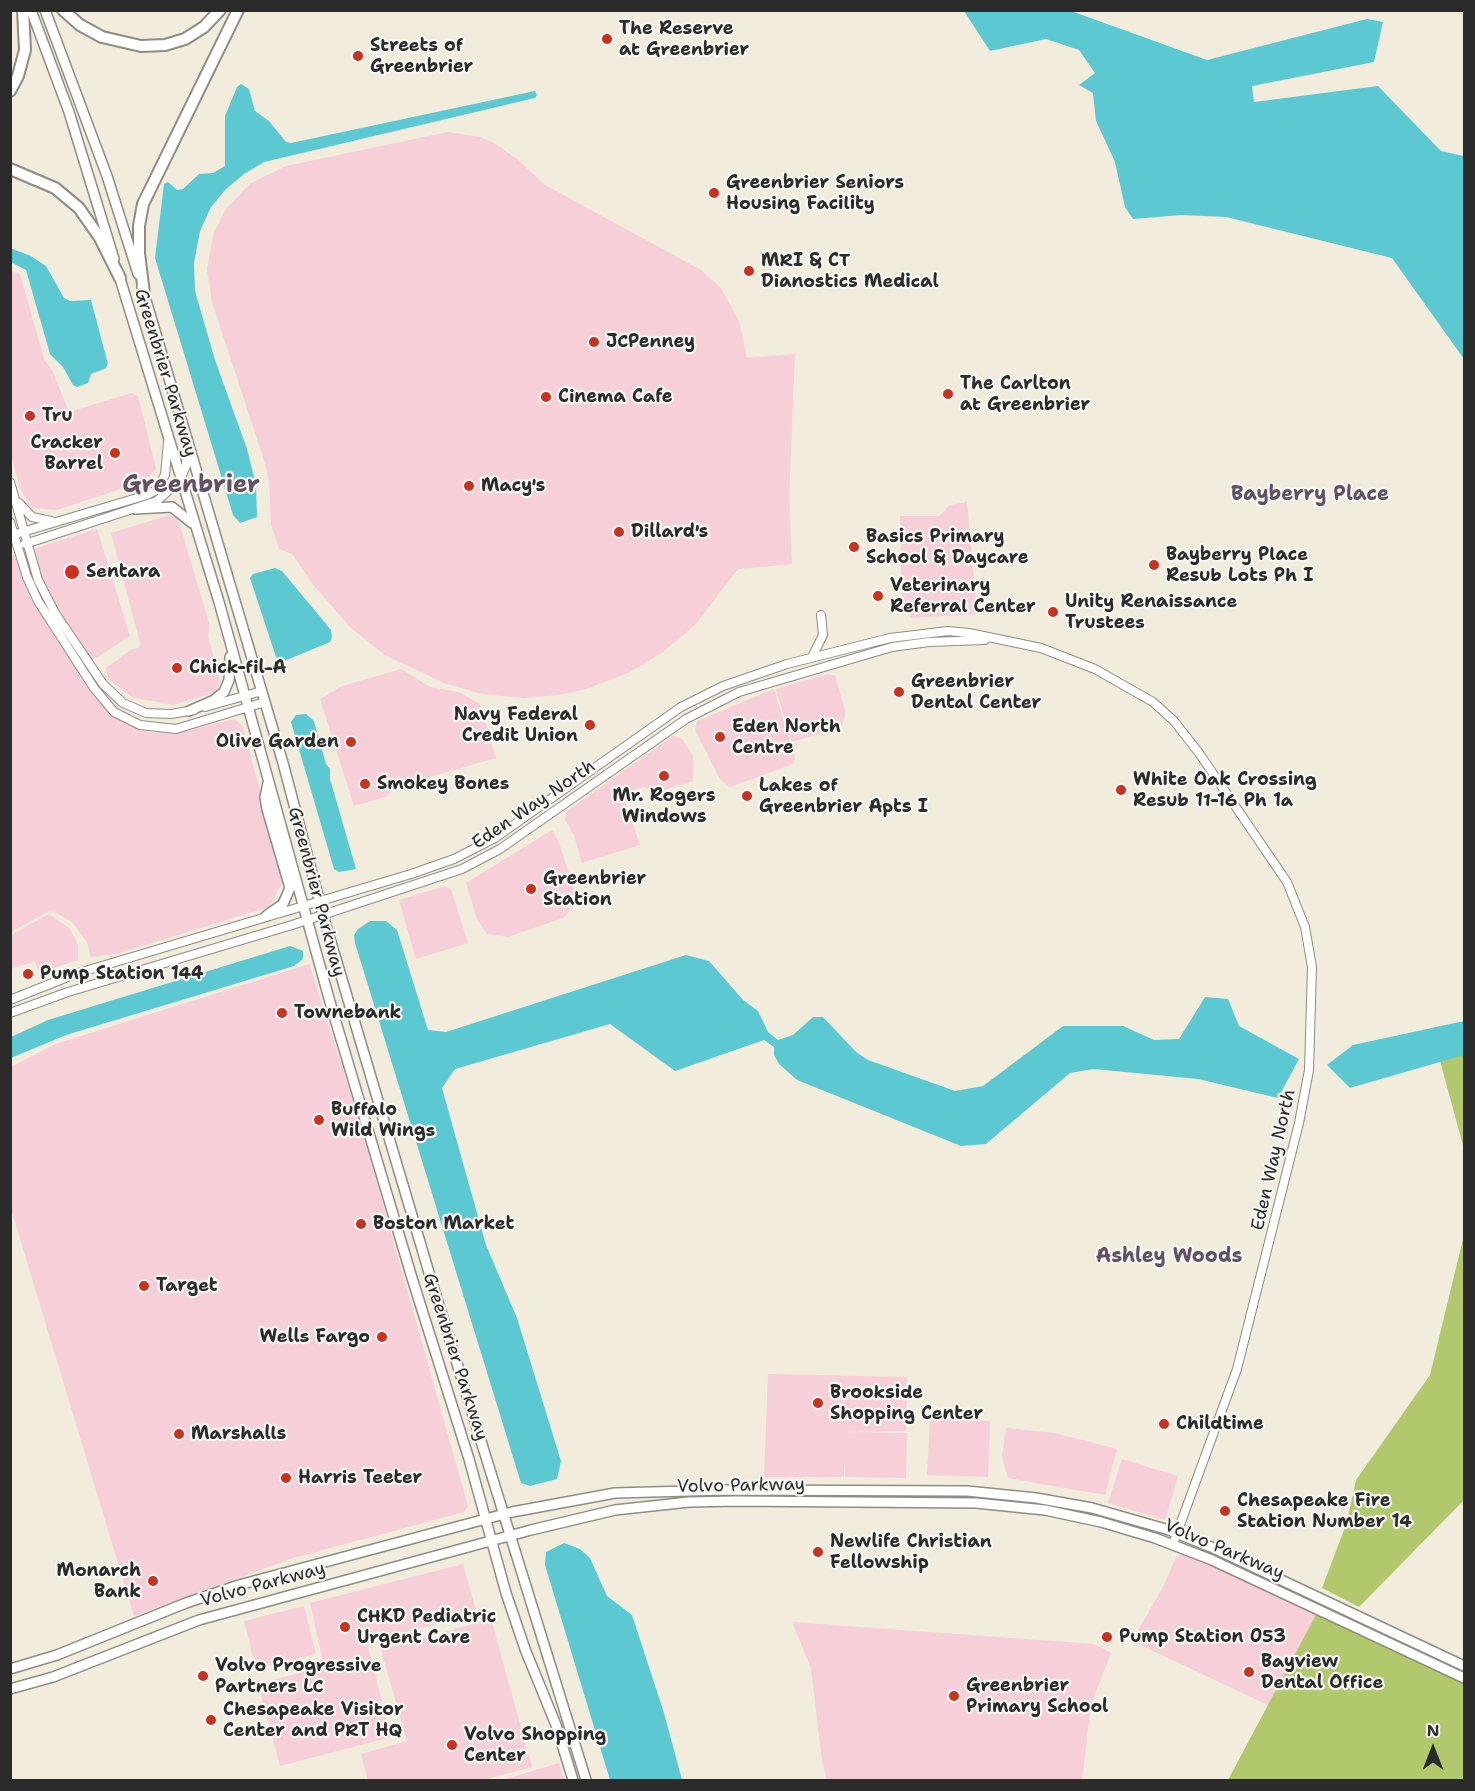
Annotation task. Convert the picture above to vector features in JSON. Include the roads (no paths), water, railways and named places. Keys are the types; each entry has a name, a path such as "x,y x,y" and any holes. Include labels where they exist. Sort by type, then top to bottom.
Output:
{"highway":[{"path":"10,91 18,76 25,50 23,10"},
{"path":"63,10 102,37 141,46 165,45 185,39 204,27 220,10"},
{"path":"144,293 139,253 139,226 143,204 238,10"},
{"path":"10,169 55,188 74,203 92,225 120,278"}],"main road":[{"name":"Greenbrier Parkway","path":"32,10 69,112 231,646 412,1278 517,1627 556,1725 573,1780"},
{"name":"Greenbrier Parkway","path":"45,10 105,168 144,293 262,691 323,914 503,1515 586,1780"},
{"path":"135,509 172,507 194,524"},
{"path":"189,711 214,700 224,692 229,680 231,646"},
{"path":"266,916 283,904 290,888 265,796 268,781"},
{"name":"Volvo Parkway","path":"10,1670 57,1655 186,1603 239,1585 486,1518 556,1502 639,1491 967,1491 1070,1504 1178,1533 1464,1666"},
{"name":"Volvo Parkway","path":"10,1689 53,1677 199,1620 573,1519 666,1504 735,1501 976,1503 1045,1510 1111,1525 1173,1544 1464,1678"}],"street":[{"path":"14,535 147,495 156,490 165,476 168,440"},
{"path":"17,546 135,509 166,496 180,480 186,466 188,441"},
{"path":"10,482 33,570 55,613 108,690 124,704 146,713 171,714 262,691"},
{"path":"14,494 22,509 32,517 58,521"},
{"path":"10,522 32,589 44,611 97,694 114,712 140,725 169,729 183,728 265,702"},
{"path":"812,657 823,636 821,615"},
{"name":"Eden Way North","path":"10,1000 75,974 433,867 474,849 681,707 744,678 812,657 922,632 969,633 1041,648 1071,658 1120,682 1153,702 1183,731 1287,882 1305,927 1312,967 1310,1055 1299,1123 1242,1354 1173,1544"},
{"name":"Eden Way North","path":"10,1013 57,995 436,879 480,860 669,729 719,700 778,679 892,647 929,642 996,639"}],"water":[{"path":"964,11 1071,11 1207,60 1367,19 1383,22 1374,62 1252,86 1254,102 1378,86 1441,151 1464,156 1464,359 1392,258 1226,217 1181,215 1133,219 1125,207 1115,162 1096,121 1093,93 1079,85 1095,73 1079,50 1046,39 990,51"},
{"path":"241,84 249,89 255,111 269,121 286,142 291,143 535,91 537,95 535,98 264,162 244,174 226,189 211,207 200,231 194,263 195,291 215,360 247,449 256,485 257,517 240,523 233,515 155,258 164,184 168,182 177,190 183,189 199,174 213,173 225,166 225,116 237,87"},
{"path":"10,248 31,256 46,266 64,298 70,301 91,300 108,364 106,368 91,374 88,383 77,387 73,385 63,367 50,354 26,270 11,262"},
{"path":"275,568 282,571 331,630 332,637 330,642 282,662 277,660 250,578 253,574"},
{"path":"306,714 314,721 326,764 330,769 330,779 356,869 339,872 334,869 291,722 296,715"},
{"path":"370,921 386,921 397,930 428,1030 446,1032 686,955 709,961 743,1000 758,1011 768,1032 778,1040 793,1035 813,1017 823,1017 856,1052 868,1060 955,1091 983,1086 1063,1026 1123,1026 1154,1040 1179,1039 1205,997 1228,999 1239,1026 1299,1059 1278,1098 1198,1079 1094,1069 1070,1073 986,1144 961,1146 797,1080 779,1064 774,1055 774,1047 764,1040 675,1071 610,1024 455,1069 442,1088 486,1245 517,1318 561,1461 557,1479 530,1486 521,1483 355,943 354,935 358,929"},
{"path":"290,946 303,951 303,959 294,966 66,1035 11,1058 11,1037 48,1020"},
{"path":"1464,1021 1464,1055 1350,1088 1327,1065 1353,1045"},
{"path":"564,1543 580,1549 590,1558 607,1596 632,1615 664,1713 682,1780 610,1780 545,1565 546,1552"}],"place":[{"name":"The Reserve at Greenbrier","path":"607,39"},
{"name":"Streets of Greenbrier","path":"358,56"},
{"name":"Greenbrier Seniors Housing Facility","path":"714,193"},
{"name":"MRI & CT Dianostics Medical","path":"749,271"},
{"name":"JCPenney","path":"594,342"},
{"name":"The Carlton at Greenbrier","path":"948,394"},
{"name":"Cinema Cafe","path":"546,397"},
{"name":"Tru","path":"30,416"},
{"name":"Cracker Barrel","path":"115,453"},
{"name":"Macy's","path":"469,486"},
{"name":"Dillard's","path":"619,532"},
{"name":"Basics Primary School & Daycare","path":"854,547"},
{"name":"Bayberry Place Resub Lots Ph I","path":"1154,565"},
{"name":"Sentara","path":"72,572"},
{"name":"Veterinary Referral Center","path":"878,596"},
{"name":"Unity Renaissance Trustees","path":"1053,612"},
{"name":"Chick-fil-A","path":"177,668"},
{"name":"Greenbrier Dental Center","path":"899,692"},
{"name":"Navy Federal Credit Union","path":"590,725"},
{"name":"Eden North Centre","path":"720,737"},
{"name":"Olive Garden","path":"351,742"},
{"name":"Mr. Rogers Windows","path":"664,776"},
{"name":"Smokey Bones","path":"365,784"},
{"name":"White Oak Crossing Resub 11-16 Ph 1a","path":"1121,790"},
{"name":"Lakes of Greenbrier Apts I","path":"747,796"},
{"name":"Greenbrier Station","path":"531,889"},
{"name":"Pump Station 144","path":"28,974"},
{"name":"Townebank","path":"282,1013"},
{"name":"Buffalo Wild Wings","path":"319,1120"},
{"name":"Boston Market","path":"361,1224"},
{"name":"Target","path":"144,1286"},
{"name":"Wells Fargo","path":"382,1337"},
{"name":"Brookside Shopping Center","path":"818,1403"},
{"name":"Childtime","path":"1164,1424"},
{"name":"Marshalls","path":"179,1434"},
{"name":"Harris Teeter","path":"286,1478"},
{"name":"Chesapeake Fire Station Number 14","path":"1225,1511"},
{"name":"Newlife Christian Fellowship","path":"818,1552"},
{"name":"Monarch Bank","path":"153,1581"},
{"name":"CHKD Pediatric Urgent Care","path":"345,1627"},
{"name":"Pump Station 053","path":"1107,1637"},
{"name":"Bayview Dental Office","path":"1249,1672"},
{"name":"Volvo Progressive Partners LC","path":"203,1676"},
{"name":"Greenbrier Primary School","path":"954,1696"},
{"name":"Chesapeake Visitor Center and PRT HQ","path":"211,1720"},
{"name":"Volvo Shopping Center","path":"452,1745"}],"district":[{"name":"Greenbrier","path":"191,486"},
{"name":"Bayberry Place","path":"1310,495"},
{"name":"Ashley Woods","path":"1169,1257"}]}
